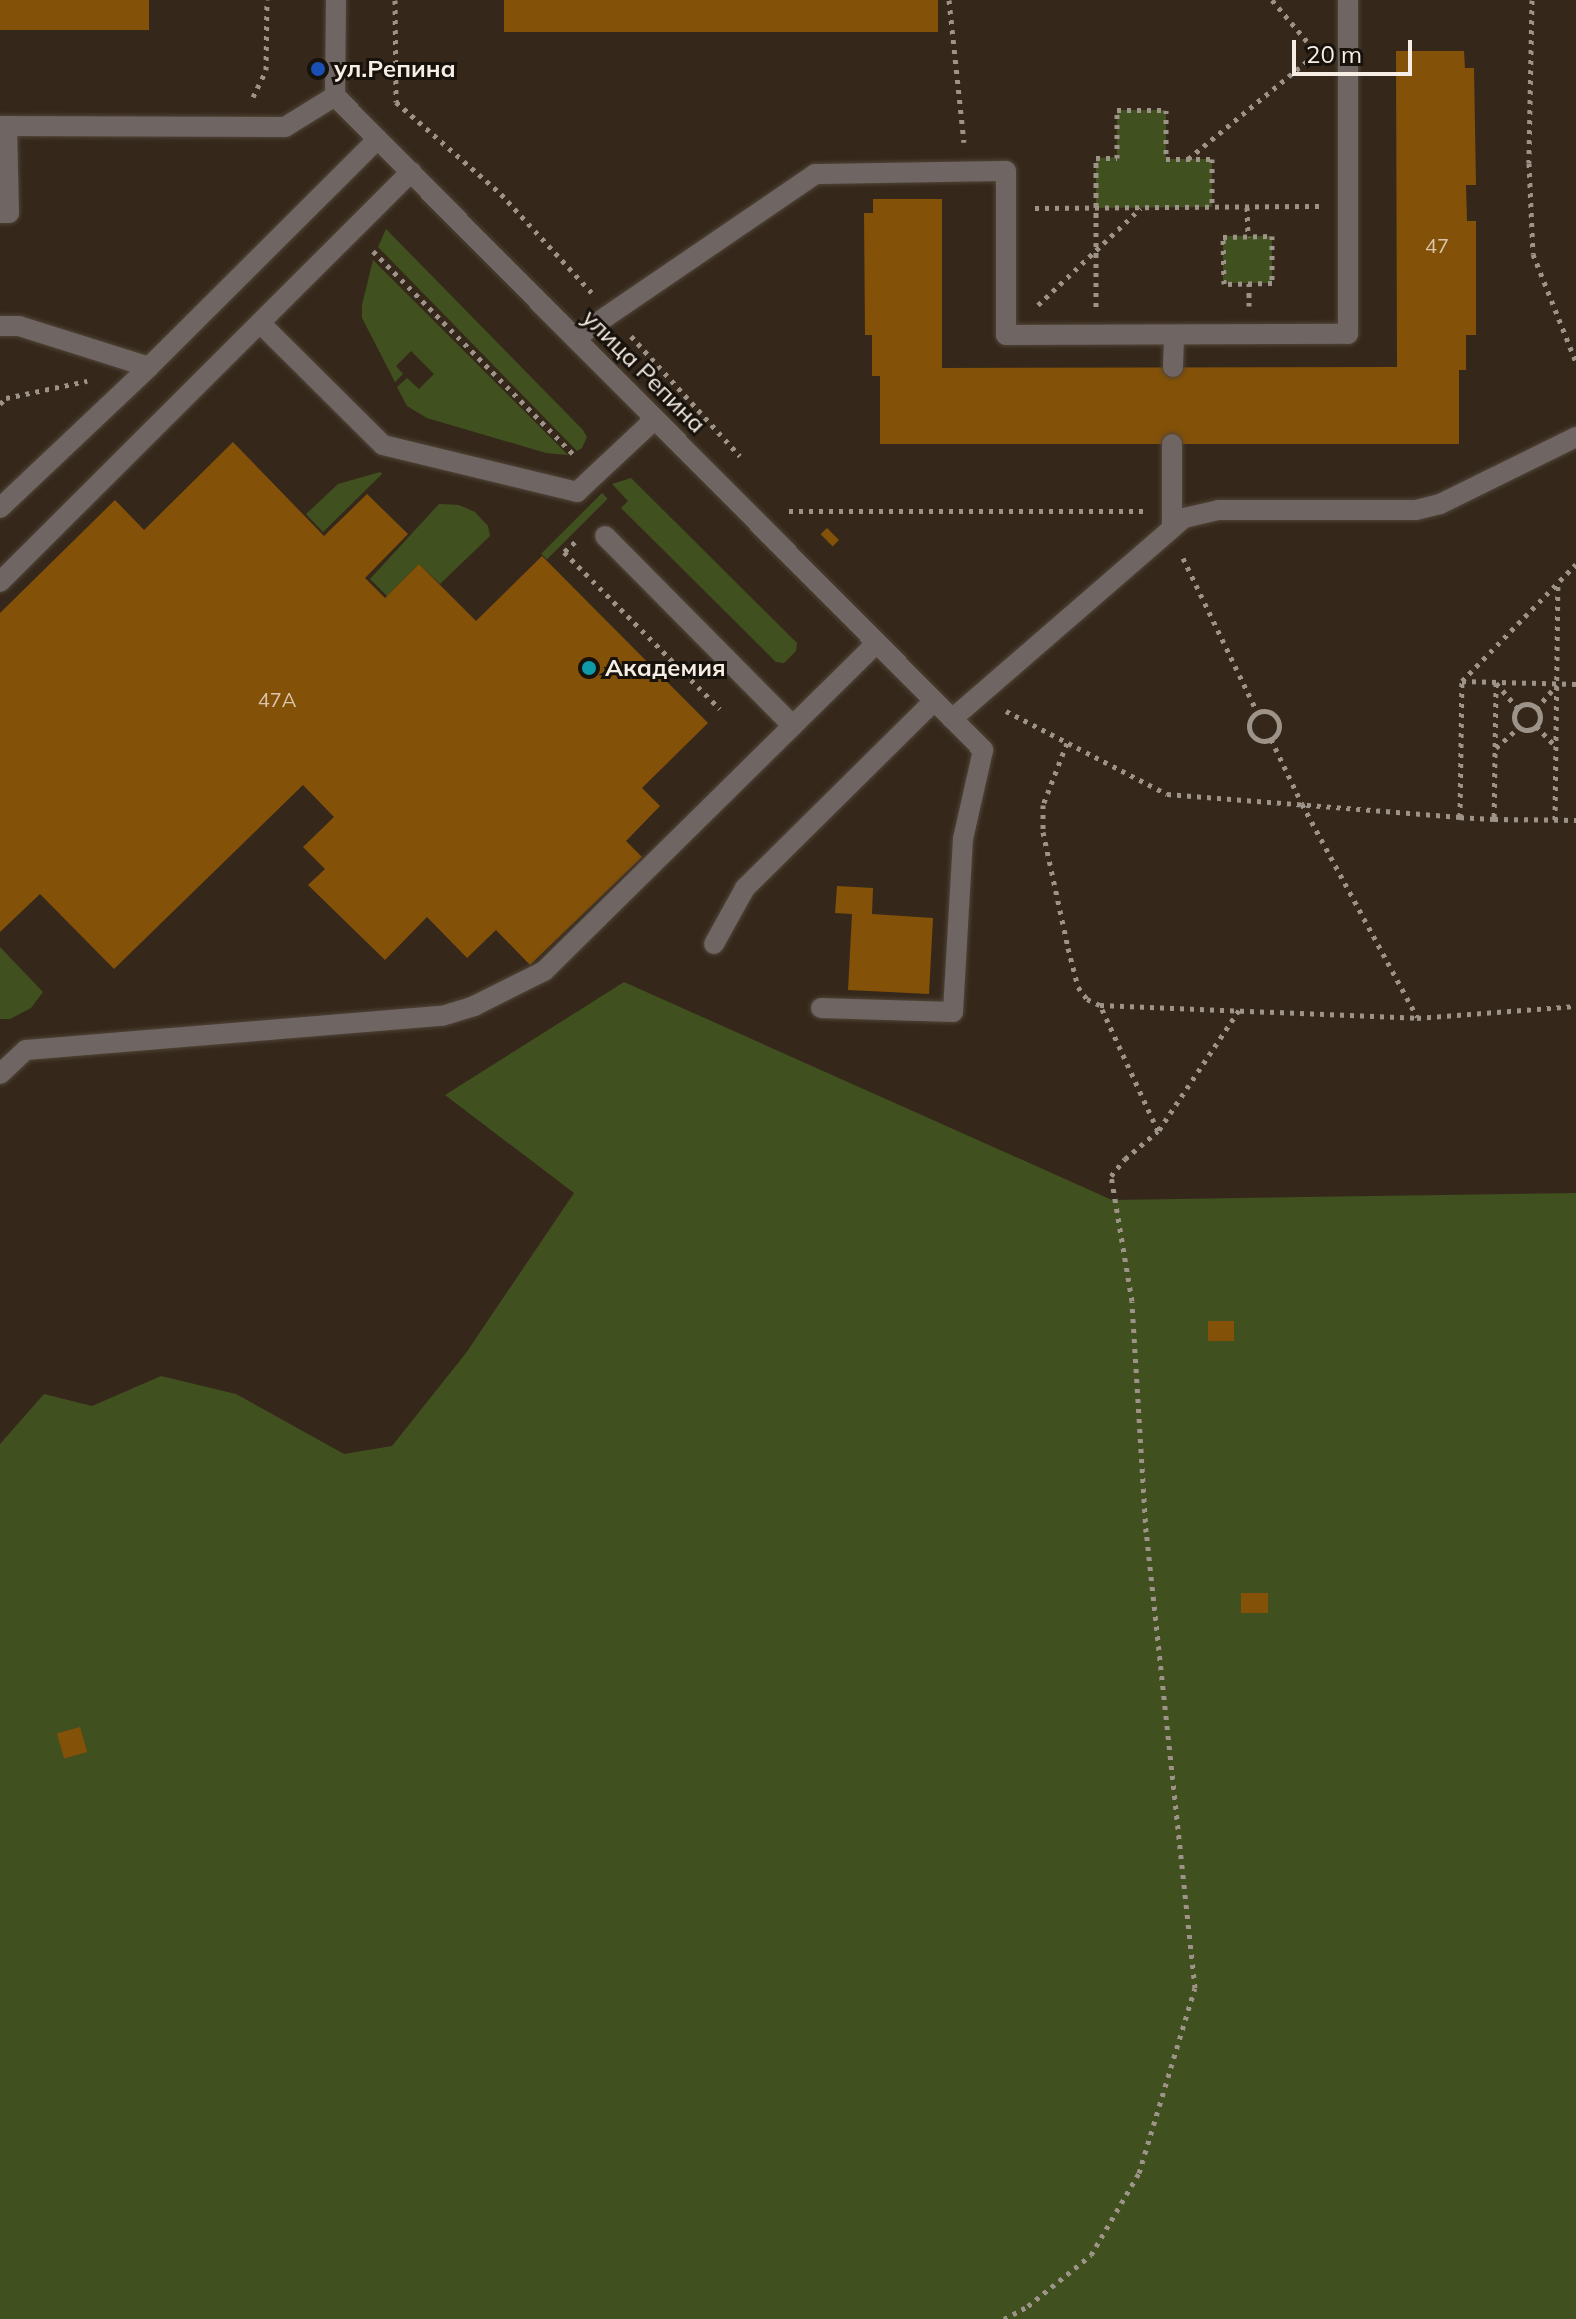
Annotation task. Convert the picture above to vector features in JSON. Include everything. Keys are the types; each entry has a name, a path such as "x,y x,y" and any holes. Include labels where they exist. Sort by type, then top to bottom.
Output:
{"street":[{"path":"0,213 9,213 3,126 285,127 335,96 336,0"},
{"path":"575,338 815,174 967,171 1006,171 1006,335 1348,334 1348,0"},
{"name":"улица Репина","path":"335,96 983,750 963,839 953,1012 821,1008"},
{"path":"0,508 149,367 378,139"},
{"path":"0,582 411,172"},
{"path":"260,323 383,445 577,492 655,419"},
{"path":"0,326 19,326 149,367"},
{"path":"1173,367 1174,335"},
{"path":"952,719 1171,522 1218,510 1416,510 1440,504 1576,437"},
{"path":"1171,522 1172,444"},
{"path":"605,536 793,726"},
{"path":"0,1074 26,1050 442,1016 474,1006 544,971 877,643"},
{"path":"714,944 745,888 934,701"}],"path":[{"path":"247,102 261,85 266,70 267,0"},
{"path":"395,0 396,102 501,194 747,465"},
{"path":"949,0 967,171"},
{"path":"1188,159 1317,53 1272,0"},
{"path":"1532,0 1529,163 1533,254 1576,362"},
{"path":"1096,335 1096,158 1117,158 1117,110 1166,110 1166,159 1212,159 1212,207"},
{"path":"1006,209 1348,206"},
{"path":"1006,335 1142,207"},
{"path":"1247,207 1248,237"},
{"path":"1272,236 1272,283 1224,284 1223,237 1248,237 1272,236"},
{"path":"0,404 6,398 92,379"},
{"path":"778,499 800,522"},
{"path":"746,511 1171,522 1257,712"},
{"path":"1460,817 1462,681 1576,564"},
{"path":"1555,820 1558,582"},
{"path":"1462,681 1576,684"},
{"path":"1496,683 1518,708"},
{"path":"1494,819 1496,683"},
{"path":"1536,709 1558,684"},
{"path":"978,696 1167,794 1460,817 1576,820"},
{"path":"1527,705 1536,709 1539,719 1536,726 1528,730 1519,727 1514,717 1518,708 1527,705"},
{"path":"1257,712 1272,713 1278,721 1278,731 1271,739 1257,739 1250,733 1250,719 1257,712"},
{"path":"1536,726 1556,747"},
{"path":"1496,748 1519,727"},
{"path":"1271,739 1302,804 1417,1018"},
{"path":"1067,743 1043,805 1043,832 1078,987 1087,999 1100,1005 1417,1018 1576,1006"},
{"path":"1100,1005 1158,1131"},
{"path":"1004,2319 1028,2306 1091,2255 1139,2173 1195,1988 1146,1532 1132,1301 1111,1176 1125,1159 1158,1131 1239,1010"}],"green space":[{"path":"1117,110 1166,110 1166,159 1212,159 1212,207 1096,208 1096,158 1117,157"},
{"path":"386,229 583,430 587,437 582,448 577,451 378,247"},
{"path":"1223,236 1272,236 1272,283 1223,283"},
{"path":"373,260 568,455 546,453 427,418 407,406 397,387 407,378 419,389 434,374 411,351 396,366 403,374 395,382 362,318 362,305"},
{"path":"382,474 323,532 306,514 338,484"},
{"path":"631,478 797,643 796,651 784,663 776,662 621,508 628,501 612,484"},
{"path":"602,493 608,499 547,559 541,554"},
{"path":"439,504 459,505 475,512 488,526 490,536 440,584 419,564 387,596 370,579"},
{"path":"0,947 43,992 31,1008 10,1019 0,1019"},
{"path":"624,982 1112,1200 1576,1193 1576,2319 0,2319 0,1444 44,1394 92,1406 161,1376 236,1394 344,1454 392,1446 466,1353 574,1193 445,1095"}],"building":[{"path":"0,0 149,0 149,30 0,30"},
{"path":"504,0 938,0 938,32 504,32"},
{"path":"1396,51 1464,51 1465,68 1474,68 1476,185 1466,185 1467,221 1476,221 1476,335 1466,335 1466,370 1459,370 1459,444 880,444 880,376 872,376 872,335 865,335 864,213 873,213 873,199 942,199 942,368 1397,367"},
{"path":"233,442 324,536 367,494 408,534 365,578 385,598 419,564 476,621 542,556 708,723 642,788 660,806 626,841 642,857 530,965 496,930 467,958 427,917 385,960 308,885 325,869 303,847 334,817 303,785 114,969 40,894 0,932 0,613 115,500 144,530"},
{"path":"827,528 839,540 833,546 821,534"},
{"path":"837,886 873,888 872,914 933,918 929,994 848,990 852,914 835,913"},
{"path":"1208,1321 1234,1321 1234,1341 1208,1341"},
{"path":"1241,1593 1268,1593 1268,1613 1241,1613"},
{"path":"80,1727 87,1752 64,1759 57,1734"}],"place":[{"name":"ул.Репина","path":"318,69"},
{"name":"Академия","path":"589,668"}]}
